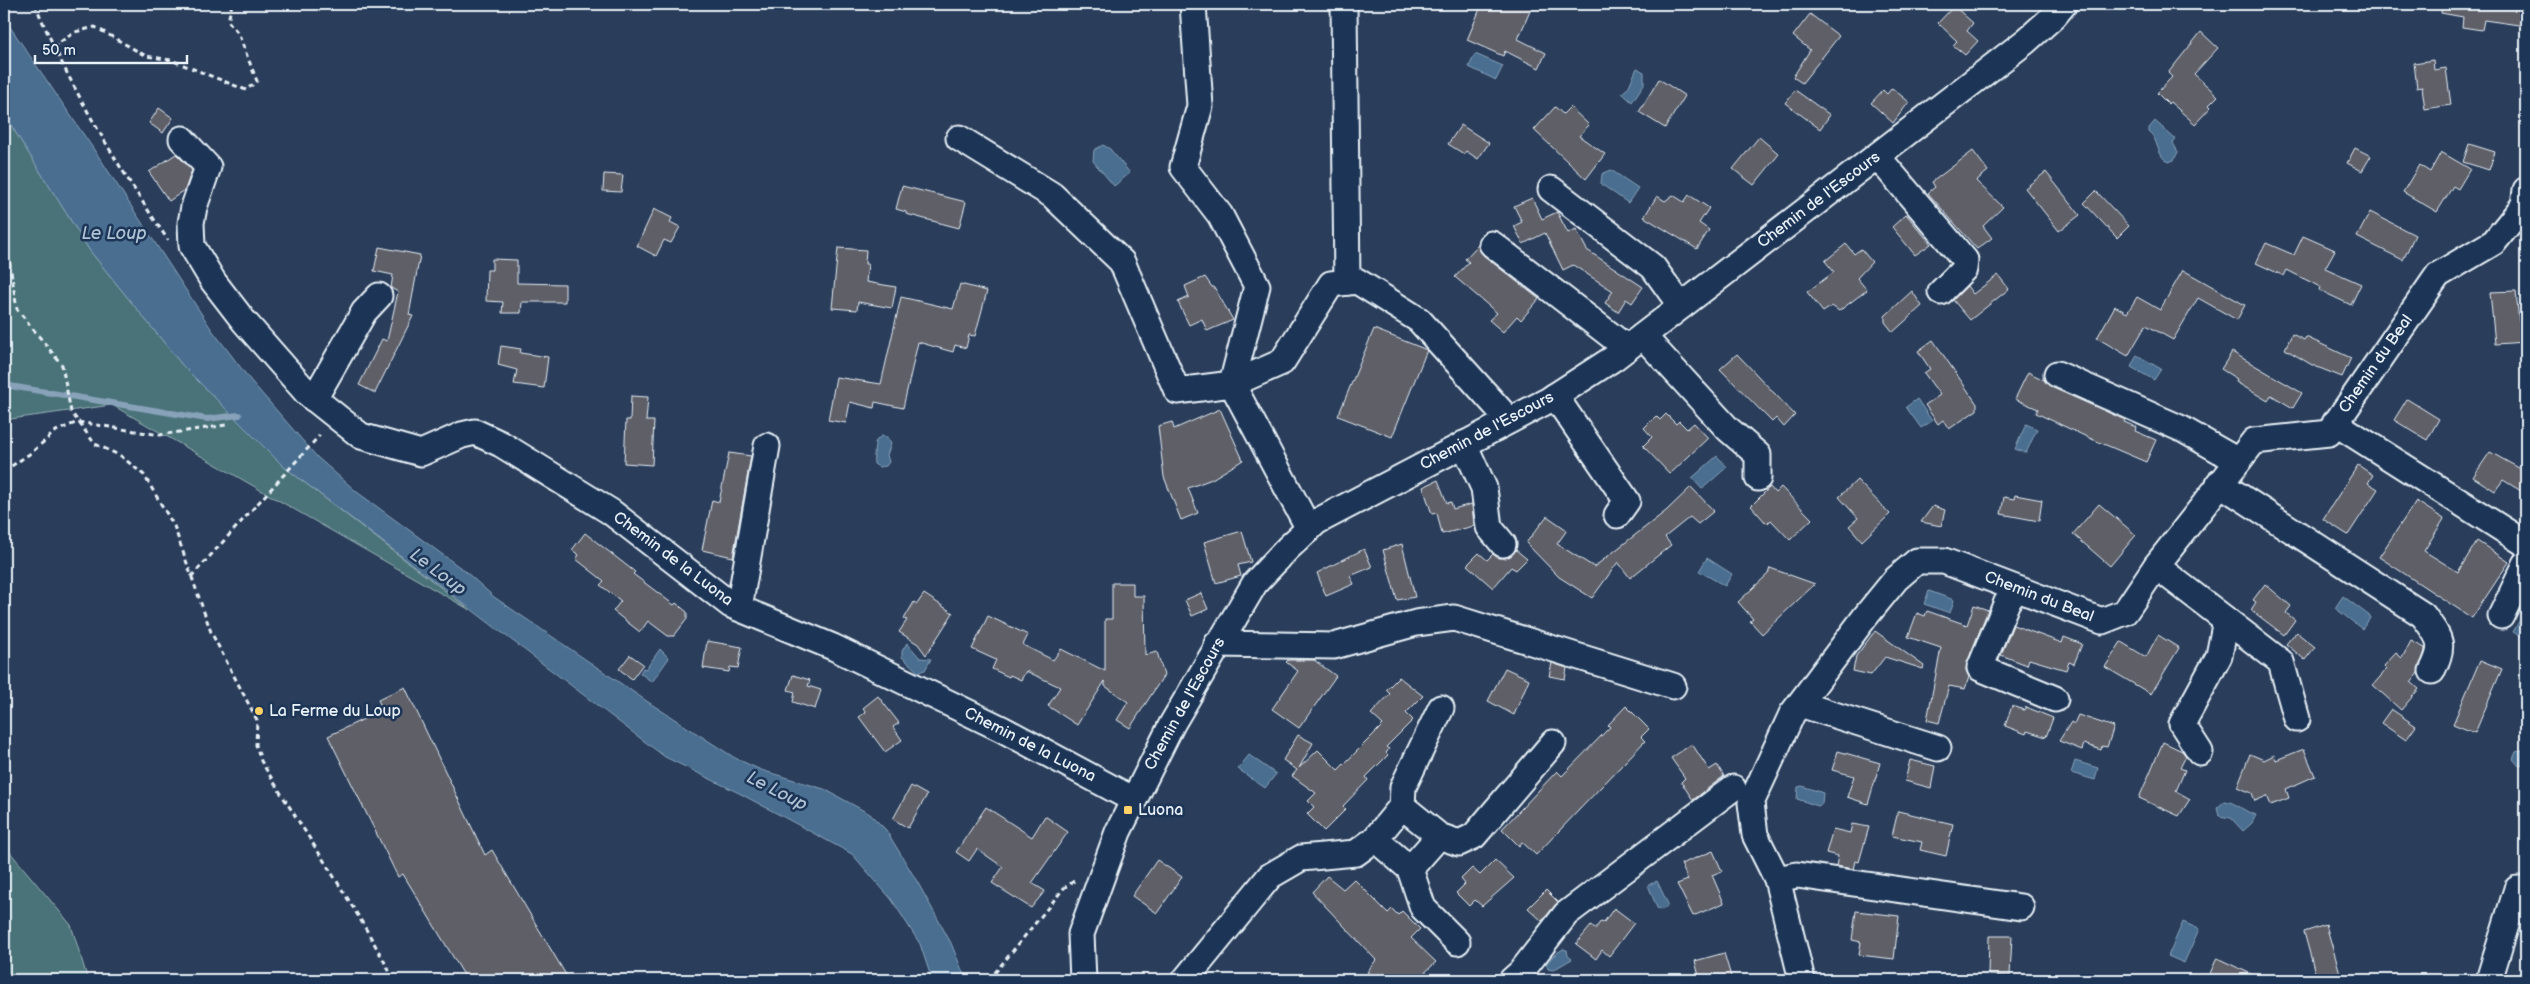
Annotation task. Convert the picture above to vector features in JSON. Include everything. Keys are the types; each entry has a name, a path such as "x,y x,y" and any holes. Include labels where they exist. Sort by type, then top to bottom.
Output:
{"street":[{"path":"1193,4 1200,106 1183,167 1220,215 1257,286 1232,384 1309,528"},
{"path":"1344,4 1347,282"},
{"name":"Chemin de l'Escours","path":"1083,980 1080,934 1118,832 1172,724 1255,583 1309,528 1316,522 1555,396 1635,342 2026,41 2054,16 2064,4"},
{"path":"959,138 1052,195 1122,262 1176,391 1232,384 1282,362 1331,284 1357,281 1420,320 1509,420"},
{"name":"Chemin de la Luona","path":"182,139 208,167 194,207 191,223 192,246 213,281 243,320 314,399 361,436 421,453 462,435 475,432 501,444 611,512 730,605 833,646 1002,729 1134,800"},
{"path":"1877,156 1965,260 1964,270 1941,292"},
{"path":"1551,189 1653,267 1681,306"},
{"name":"Chemin du Beal","path":"1802,980 1777,879 1755,835 1751,803 1792,714 1896,579 1917,561 1944,561 2102,621 2125,612 2156,566 2219,483 2254,441 2328,433 2438,275 2494,242 2524,205 2526,190"},
{"path":"1492,244 1635,342 1758,455 1758,478"},
{"path":"314,399 364,312 379,296"},
{"path":"2058,374 2182,429 2238,461"},
{"path":"1555,396 1628,501 1617,515"},
{"path":"2335,424 2526,544"},
{"path":"1464,444 1484,488 1490,527 1503,544"},
{"path":"739,608 767,446"},
{"path":"2219,483 2423,615 2438,637 2441,653 2432,671"},
{"path":"2501,616 2526,564"},
{"path":"2156,566 2281,662 2297,719"},
{"path":"2017,590 2006,602 1980,668 2055,699"},
{"path":"1218,644 1334,646 1416,623 1454,618 1673,686"},
{"path":"2200,752 2182,724 2219,656 2226,620"},
{"path":"1800,704 1938,748"},
{"path":"1185,980 1270,876 1301,858 1356,853 1375,840 1402,806 1403,787 1441,708"},
{"path":"1402,806 1439,836 1458,843 1474,836 1553,743"},
{"path":"1512,980 1521,972 1566,914 1733,788"},
{"path":"1410,869 1439,836"},
{"path":"1375,840 1410,869 1423,908 1457,942"},
{"path":"1777,879 1797,874 2021,907"},
{"path":"2489,980 2517,889 2526,890"}],"path":[{"path":"35,4 53,46 84,106 172,246"},
{"path":"53,46 75,32 95,27 146,56 171,60 246,90 257,81 238,32 228,21 232,4"},
{"path":"4,227 17,309 62,365 71,412 78,422 95,444 121,456 144,475 174,526 211,632 257,720 256,746 261,761 312,845 368,928 394,980"},
{"path":"4,471 31,453 56,431 78,422 160,435 226,425"},
{"path":"191,577 320,435"},
{"path":"989,980 1064,888 1079,877"}],"green space":[{"path":"4,114 90,251 183,366 283,466 470,610 112,405 4,420"},
{"path":"4,845 71,925 88,980 4,980"}],"water":[{"name":"Le Loup","path":"4,18 101,160 212,330 251,381 317,457 357,492 465,571 494,597 648,702 735,758 761,770 824,789 870,814 886,830 918,883 951,943 966,980 932,980 920,944 892,900 852,854 739,793 665,757 283,466 183,366 90,251 4,114"},
{"path":"1475,54 1503,66 1496,80 1469,67"},
{"path":"1637,68 1644,72 1644,84 1632,102 1622,93 1628,88"},
{"path":"2155,121 2176,140 2173,143 2178,152 2174,160 2169,162 2165,160 2155,139 2149,132 2149,128"},
{"path":"1103,145 1110,149 1130,173 1114,186 1093,161 1094,150"},
{"path":"1611,170 1638,188 1628,203 1601,184 1602,174"},
{"path":"2137,355 2161,369 2154,380 2131,367"},
{"path":"1917,399 1932,421 1921,428 1906,407"},
{"path":"2026,424 2037,429 2026,453 2015,449"},
{"path":"881,436 887,437 891,444 887,455 889,462 886,466 879,467 874,464 874,456 875,442"},
{"path":"1717,456 1727,467 1702,489 1692,478"},
{"path":"1707,558 1732,574 1725,586 1699,571"},
{"path":"1929,591 1954,600 1950,613 1924,604"},
{"path":"2343,596 2371,617 2362,629 2335,608"},
{"path":"2526,609 2526,636 2525,639 2513,632"},
{"path":"907,643 920,658 931,659 925,670 918,672 902,657 902,651"},
{"path":"660,649 669,658 652,682 640,673 643,668 646,669"},
{"path":"2520,750 2526,751 2526,764 2519,766 2513,759 2516,752"},
{"path":"1249,755 1276,774 1265,788 1238,769"},
{"path":"2075,761 2098,768 2095,780 2071,773"},
{"path":"1802,786 1823,793 1822,804 1818,806 1797,799 1798,787"},
{"path":"2225,801 2256,815 2252,823 2243,831 2231,818 2219,816 2217,808"},
{"path":"1657,881 1668,904 1666,908 1661,910 1657,908 1648,885"},
{"path":"2183,922 2199,929 2184,963 2168,956"},
{"path":"1563,949 1567,950 1568,956 1572,959 1553,970 1548,969 1546,964"}],"building":[{"path":"1482,4 1533,4 1518,39 1546,53 1539,68 1505,51 1503,56 1467,40"},
{"path":"2442,4 2526,4 2526,26 2484,20 2482,30 2462,27 2463,17 2441,13"},
{"path":"1954,6 1973,23 1967,31 1978,41 1965,55 1953,45 1957,41 1938,23"},
{"path":"1810,14 1839,36 1802,83 1793,77 1810,50 1793,36"},
{"path":"2201,32 2218,48 2194,74 2218,96 2209,105 2211,107 2195,124 2170,102 2168,104 2157,93 2172,77 2168,73"},
{"path":"2433,60 2434,70 2446,68 2451,105 2425,109 2422,87 2417,88 2414,63"},
{"path":"1659,79 1685,96 1665,128 1639,112"},
{"path":"1892,88 1909,102 1893,123 1871,103 1883,90 1887,94"},
{"path":"1795,90 1830,115 1820,129 1785,103"},
{"path":"1555,107 1563,114 1570,107 1589,125 1579,136 1605,154 1586,179 1534,130"},
{"path":"159,108 173,118 163,133 149,123"},
{"path":"1461,125 1489,143 1478,159 1466,151 1464,154 1448,144"},
{"path":"1759,137 1779,154 1754,185 1733,169"},
{"path":"2469,144 2495,152 2489,170 2463,162"},
{"path":"2355,148 2371,156 2362,171 2347,163"},
{"path":"1973,151 1988,171 1976,181 2003,207 1983,226 1992,238 1977,249 1928,193 1935,187 1932,182"},
{"path":"2441,152 2470,169 2458,189 2453,186 2437,212 2403,192 2419,165 2430,172"},
{"path":"176,154 192,170 185,190 169,201 149,172"},
{"path":"2046,172 2080,215 2059,231 2025,188"},
{"path":"604,174 623,175 621,192 603,191"},
{"path":"902,186 966,202 959,228 906,214 906,212 896,209"},
{"path":"2096,191 2129,226 2117,238 2084,203"},
{"path":"1673,195 1684,202 1689,195 1709,208 1699,223 1709,230 1697,249 1644,217 1657,196 1665,201"},
{"path":"1532,198 1542,219 1557,212 1568,233 1576,229 1587,250 1643,287 1632,303 1626,299 1618,312 1605,303 1613,291 1573,265 1563,270 1545,233 1523,244 1514,226 1522,222 1514,206"},
{"path":"654,209 672,218 670,222 680,227 671,243 664,240 656,256 637,246"},
{"path":"2370,212 2415,235 2403,260 2357,237"},
{"path":"1906,214 1931,244 1915,255 1892,227"},
{"path":"2303,236 2335,250 2325,268 2361,284 2351,305 2319,290 2320,287 2287,270 2284,276 2256,263 2266,243 2294,255"},
{"path":"1846,244 1854,254 1861,249 1872,262 1857,278 1867,290 1839,311 1832,306 1823,312 1807,292 1834,272 1825,261"},
{"path":"1478,245 1483,255 1539,299 1521,320 1517,316 1503,332 1489,320 1497,313 1455,277 1469,262 1465,259"},
{"path":"379,247 420,255 409,315 413,316 375,393 359,385 382,339 387,341 398,292 391,288 393,275 374,271"},
{"path":"838,248 866,250 865,264 868,264 866,282 896,287 892,308 858,302 857,310 832,308"},
{"path":"492,259 517,260 517,283 565,284 565,302 522,302 521,313 502,313 503,302 486,301 487,270 492,270"},
{"path":"2183,270 2245,305 2237,320 2198,298 2173,340 2146,325 2128,356 2097,338 2115,306 2127,313 2137,297 2160,310"},
{"path":"1998,275 2009,289 1970,320 1953,300 1967,286 1973,294"},
{"path":"1205,277 1214,287 1233,320 1207,331 1202,319 1189,325 1178,302 1189,297 1185,286"},
{"path":"960,284 987,291 975,336 969,335 966,348 955,345 953,352 918,342 903,408 875,402 874,408 850,402 846,423 828,420 836,377 881,384 901,297 953,309"},
{"path":"1912,291 1922,306 1893,332 1885,322 1885,316"},
{"path":"2516,291 2519,322 2526,322 2526,342 2495,344 2490,292"},
{"path":"1374,329 1427,350 1392,437 1338,416"},
{"path":"2292,334 2304,340 2306,337 2351,358 2342,377 2312,365 2285,349"},
{"path":"1933,340 1977,404 1977,410 1949,429 1943,420 1938,424 1925,405 1940,395 1924,373 1930,369 1918,351"},
{"path":"501,346 521,349 520,353 548,357 544,388 514,384 517,370 498,365"},
{"path":"2232,352 2302,393 2293,408 2271,395 2268,401 2236,382 2237,379 2221,369"},
{"path":"1737,354 1795,415 1784,427 1776,418 1772,422 1720,369"},
{"path":"2028,372 2044,380 2051,387 2125,420 2124,422 2136,427 2135,431 2156,440 2146,462 2036,413 2038,409 2015,399"},
{"path":"631,396 648,397 646,421 654,421 652,465 624,463 626,420 630,420"},
{"path":"2407,399 2439,419 2427,440 2394,420"},
{"path":"1220,409 1243,460 1212,479 1188,488 1198,513 1181,520 1164,477 1158,426 1172,422 1174,429"},
{"path":"1666,414 1676,424 1679,421 1687,429 1694,423 1708,438 1670,474 1643,446 1652,437 1644,428 1656,416 1660,420"},
{"path":"2490,452 2526,472 2526,494 2503,480 2495,491 2473,477"},
{"path":"729,453 751,456 733,557 702,550 712,500 719,502"},
{"path":"2358,465 2373,475 2368,483 2378,489 2348,535 2323,519"},
{"path":"1438,480 1447,503 1451,502 1453,509 1472,504 1474,526 1442,534 1437,513 1432,514 1423,487"},
{"path":"1857,480 1890,514 1862,541 1849,526 1858,518 1839,497"},
{"path":"1691,487 1714,511 1698,524 1690,517 1665,537 1671,545 1630,578 1618,562 1592,598 1559,577 1526,543 1547,516 1567,530 1557,544 1594,567 1666,511"},
{"path":"1770,487 1775,493 1781,487 1812,519 1790,540 1771,520 1767,524 1751,506"},
{"path":"2015,495 2042,500 2039,521 2001,514 2004,497 2014,499"},
{"path":"2416,501 2444,519 2424,551 2458,572 2477,541 2509,562 2472,618 2379,557"},
{"path":"2099,504 2136,535 2110,566 2073,534"},
{"path":"1933,506 1945,510 1941,526 1921,522"},
{"path":"1242,531 1251,562 1238,565 1241,576 1216,583 1204,542"},
{"path":"585,533 635,572 633,574 674,605 676,603 687,612 687,619 674,636 668,636 648,621 640,632 613,611 621,601 600,585 604,581 576,559 579,555 572,550"},
{"path":"1402,544 1415,597 1397,600 1383,550"},
{"path":"1364,549 1372,567 1350,576 1354,584 1326,596 1317,573"},
{"path":"1516,550 1527,559 1516,570 1511,567 1493,588 1467,565 1479,553 1487,560 1493,554 1498,558 1506,558"},
{"path":"1770,568 1815,584 1762,634 1750,621 1753,619 1738,602 1768,574"},
{"path":"1112,583 1133,583 1133,596 1144,596 1145,655 1157,652 1164,675 1130,728 1117,720 1128,702 1105,686 1105,681 1077,725 1048,706 1060,687 1026,671 1021,680 1010,675 1009,677 992,669 996,660 972,649 988,616 1028,635 1023,645 1053,660 1061,649 1105,671 1105,619 1112,619"},
{"path":"2265,584 2291,606 2286,613 2295,620 2284,635 2251,610 2256,602 2253,600"},
{"path":"1201,593 1208,609 1192,616 1185,600"},
{"path":"924,594 953,613 926,655 918,644 899,632 907,620 904,619 914,602 917,604"},
{"path":"1974,605 1988,610 1967,663 1966,670 1969,677 1965,689 1949,686 1939,723 1927,720 1941,648 1908,637 1917,613 1925,616 1927,611 1967,625"},
{"path":"2013,625 2062,643 2064,637 2082,644 2074,664 2069,662 2066,670 2029,659 2027,665 2001,655"},
{"path":"1875,631 1924,666 1923,669 1885,657 1871,675 1853,671 1856,656"},
{"path":"2296,632 2315,647 2305,660 2286,644"},
{"path":"2158,635 2179,648 2151,694 2105,667 2121,642 2146,657"},
{"path":"707,641 742,647 738,668 730,667 729,672 703,668"},
{"path":"2411,641 2425,648 2425,651 2418,673 2411,682 2419,689 2401,710 2373,685 2387,669 2384,666 2396,653 2402,658"},
{"path":"630,655 643,664 632,679 619,669"},
{"path":"1288,660 1314,660 1336,676 1299,728 1272,709 1298,671 1286,662"},
{"path":"2480,660 2502,669 2475,733 2453,724"},
{"path":"1552,663 1567,668 1565,679 1549,676"},
{"path":"1505,668 1529,679 1514,715 1488,701"},
{"path":"793,675 810,680 808,686 821,690 815,709 793,702 795,692 788,690"},
{"path":"1399,677 1423,696 1406,713 1413,720 1386,747 1389,749 1386,753 1388,755 1366,777 1368,780 1343,806 1346,809 1324,831 1307,814 1314,807 1308,801 1316,793 1292,776 1297,770 1283,760 1298,735 1313,743 1299,768 1318,750 1338,770 1383,725 1371,714 1390,694 1386,690"},
{"path":"405,687 485,855 492,850 569,980 467,980 403,874 398,877 328,736 383,710 378,700"},
{"path":"878,696 899,723 893,727 902,740 885,752 859,717 866,712 863,708"},
{"path":"1626,706 1649,729 1641,737 1645,741 1536,855 1522,842 1519,846 1502,829 1557,771 1562,776 1610,727 1608,725"},
{"path":"2012,706 2024,710 2026,707 2053,718 2046,737 2027,731 2026,734 2005,726"},
{"path":"2391,709 2416,726 2406,740 2381,723"},
{"path":"2078,715 2114,727 2107,747 2102,746 2101,750 2084,744 2082,750 2059,741 2071,722 2074,724"},
{"path":"2163,742 2182,751 2186,756 2180,768 2185,770 2176,791 2190,799 2179,816 2139,798"},
{"path":"1692,744 1709,770 1717,765 1724,776 1693,800 1681,782 1685,778 1671,758"},
{"path":"2304,749 2315,776 2286,789 2289,798 2271,805 2267,796 2255,801 2252,793 2237,787 2250,754 2264,760 2274,755 2276,760"},
{"path":"1838,751 1880,763 1868,804 1847,797 1854,776 1832,770"},
{"path":"1910,760 1935,766 1931,788 1905,781"},
{"path":"911,786 927,795 908,828 893,819"},
{"path":"986,807 1032,837 1045,816 1068,832 1032,883 1045,891 1031,908 992,883 1003,867 977,849 969,861 956,852"},
{"path":"1898,811 1953,824 1946,856 1920,850 1922,842 1892,836"},
{"path":"1852,824 1869,827 1859,862 1855,861 1853,869 1836,866 1838,856 1826,853 1833,829 1850,833"},
{"path":"1713,851 1722,871 1712,875 1724,903 1693,916 1677,884 1688,880 1681,864"},
{"path":"1157,860 1182,877 1157,913 1132,896"},
{"path":"1495,860 1514,878 1482,906 1475,900 1469,906 1456,893 1465,884 1461,879 1472,868 1480,875"},
{"path":"1327,876 1343,889 1354,879 1388,913 1392,909 1398,915 1402,911 1420,929 1411,938 1436,962 1417,980 1378,980 1367,972 1376,960 1312,892"},
{"path":"1546,890 1558,902 1542,921 1528,908"},
{"path":"1614,908 1634,923 1609,956 1602,950 1596,959 1576,944 1591,926 1595,929 1601,921 1604,922"},
{"path":"1856,911 1899,916 1894,959 1859,955 1861,942 1852,940"},
{"path":"2326,925 2342,980 2317,980 2304,932"},
{"path":"1989,936 2012,936 2010,976 1988,975"},
{"path":"1724,953 1732,980 1700,980 1695,961"},
{"path":"2217,958 2264,980 2207,980"}],"waterway":[{"path":"4,385 207,419 239,415"}],"place":[{"name":"La Ferme du Loup","path":"259,711"},
{"name":"Luona","path":"1128,810"}]}
